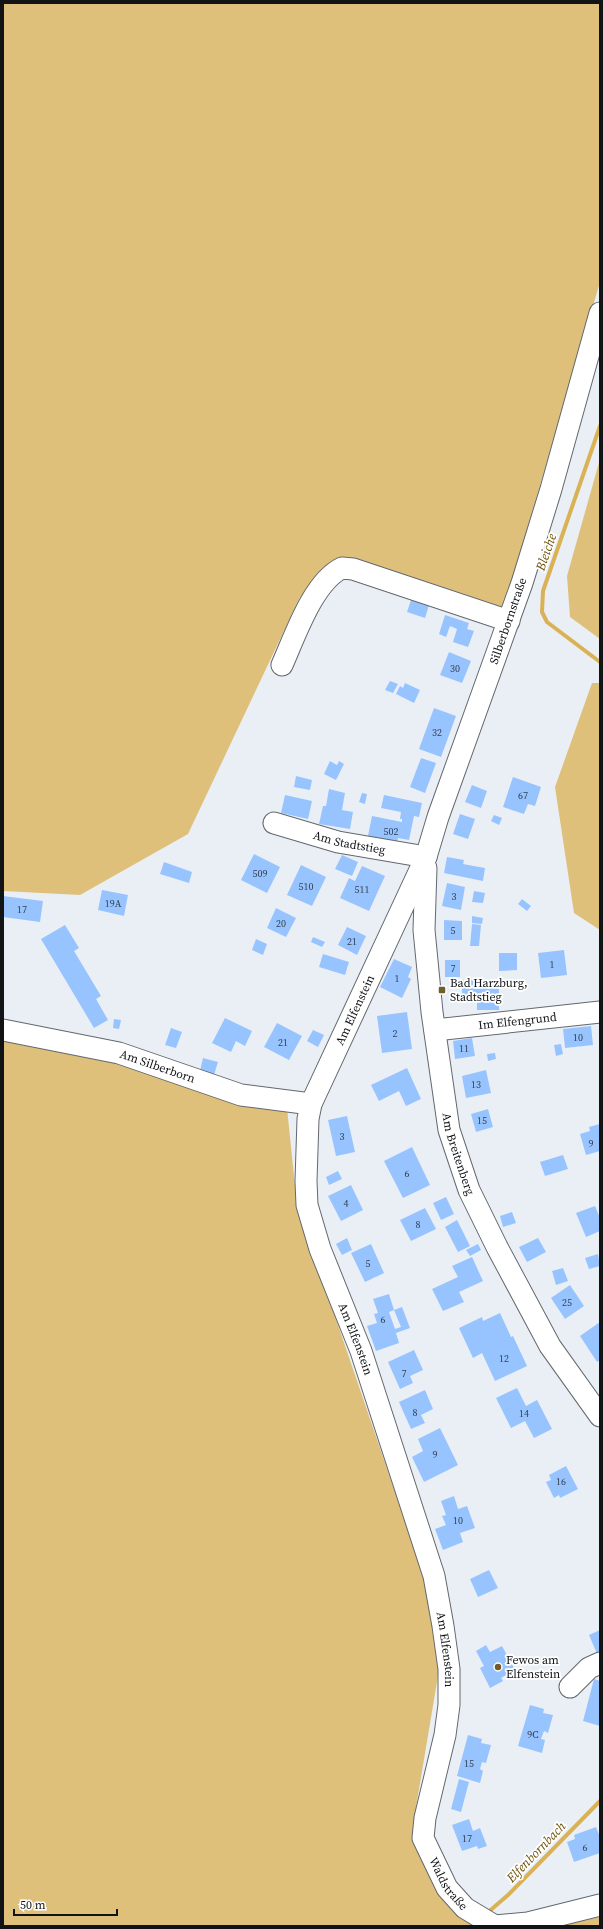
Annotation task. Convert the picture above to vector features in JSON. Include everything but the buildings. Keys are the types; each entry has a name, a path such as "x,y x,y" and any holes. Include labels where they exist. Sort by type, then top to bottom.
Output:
{"street":[{"name":"Silberbornstraße","path":"426,857 438,817 508,621 551,489 600,312"},
{"path":"282,665 315,595 324,582 342,568 353,569 508,621"},
{"name":"Am Stadtstieg","path":"274,823 338,842 426,857"},
{"name":"Am Breitenberg","path":"426,857 424,930 435,1030 449,1130 469,1190 496,1247 550,1346 600,1416"},
{"name":"Am Elfenstein","path":"423,1838 425,1818 445,1735 450,1705 449,1669 443,1626 434,1576 361,1351 320,1249 307,1205 306,1181 308,1119 311,1104 426,857"},
{"name":"Im Elfengrund","path":"435,1030 600,1012"},
{"name":"Am Silberborn","path":"3,1030 119,1053 241,1095 311,1104"},
{"path":"570,1687 589,1668 600,1662"},
{"name":"Waldstraße","path":"423,1838 447,1888 465,1908 495,1926 528,1923 600,1905"}],"shaded area":[{"path":"3,3 600,3 600,282 500,621 349,570 331,582 300,597 188,834 80,895 3,891"},
{"path":"600,459 600,639 570,617 567,576"},
{"path":"592,683 600,683 600,930 574,913 555,787"},
{"path":"3,1038 111,1057 287,1108 297,1205 424,1577 439,1670 414,1819 440,1889 480,1926 3,1926"},
{"path":"600,1917 600,1926 559,1926"}],"waterway":[{"name":"Bleiche","path":"600,426 543,591 542,612 547,622 600,662"},
{"name":"Elfenbornbach","path":"486,1914 508,1895 600,1801"}],"place":[{"name":"Bad Harzburg, Stadtstieg","path":"442,990"},
{"name":"Fewos am Elfenstein","path":"498,1667"}]}
